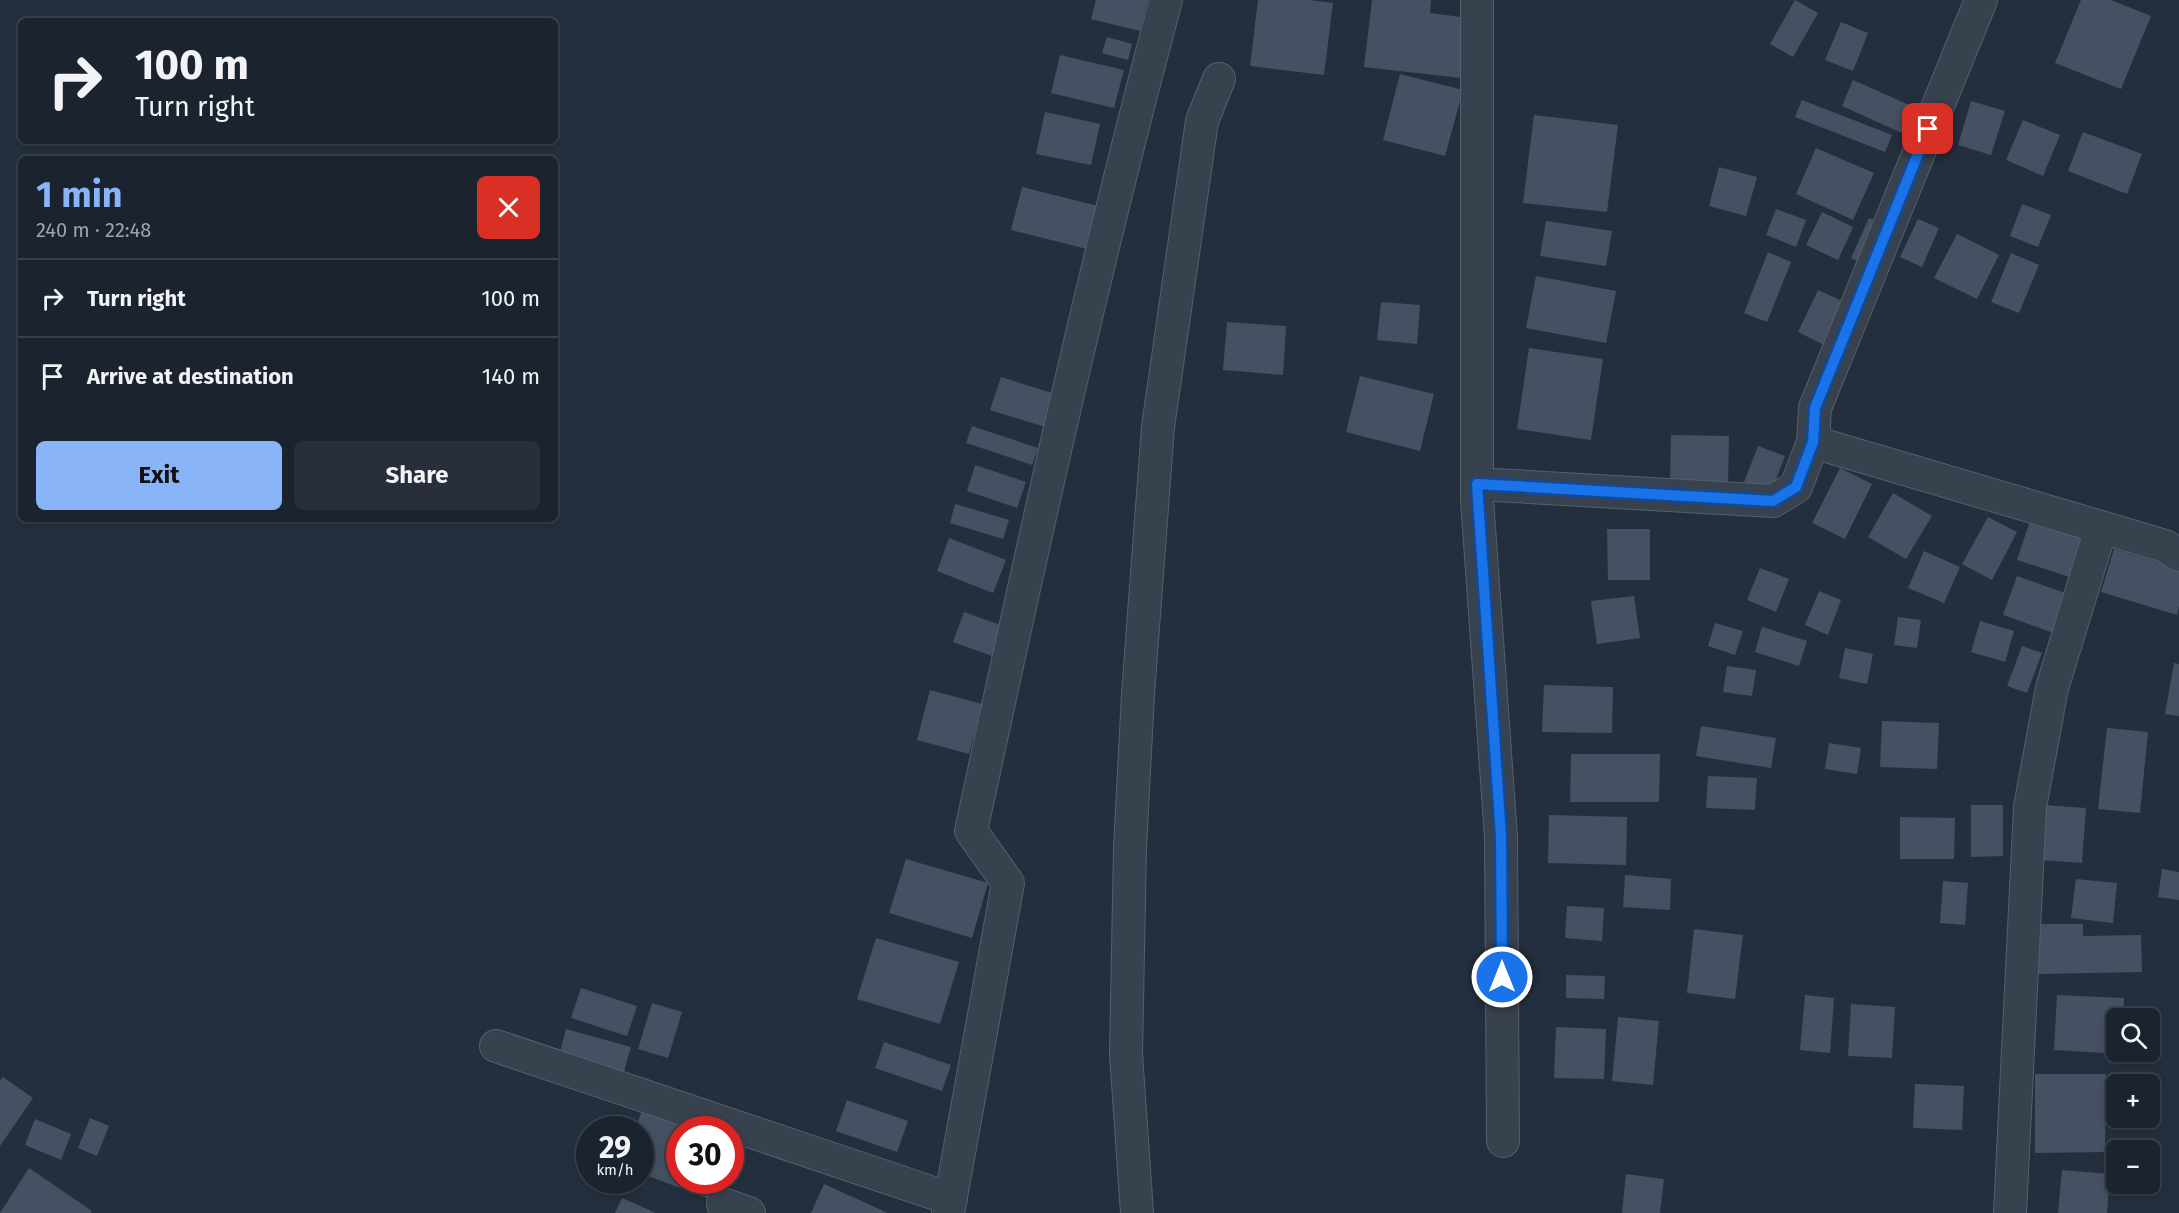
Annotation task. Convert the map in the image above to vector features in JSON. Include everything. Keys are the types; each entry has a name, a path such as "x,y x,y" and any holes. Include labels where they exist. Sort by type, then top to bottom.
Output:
{"street":[{"path":"496,1046 950,1206 1008,883 971,831 1010,651 1125,153 1166,0"},
{"path":"1477,0 1477,484 1501,837 1503,1141"},
{"path":"1477,484 1773,501 1796,487 1813,442 1815,408 1981,0"},
{"path":"1137,1213 1126,1054 1130,848 1138,694 1158,427 1202,121 1219,79"},
{"path":"1813,442 2165,546 2179,555"},
{"path":"2010,1213 2030,807 2052,688 2101,528"}],"building":[{"path":"1096,0 1148,0 1140,31 1091,19"},
{"path":"1258,0 1309,0 1333,3 1324,75 1250,66"},
{"path":"1372,0 1431,0 1430,13 1469,18 1461,78 1364,67"},
{"path":"1795,0 1818,13 1793,57 1770,44"},
{"path":"2081,0 2111,0 2151,16 2121,89 2055,63"},
{"path":"1841,22 1868,33 1853,71 1825,60"},
{"path":"1107,37 1132,44 1128,60 1102,53"},
{"path":"1060,55 1124,70 1114,108 1051,93"},
{"path":"1400,74 1463,90 1445,156 1383,140"},
{"path":"1853,80 1925,112 1913,138 1842,106"},
{"path":"1802,100 1892,135 1885,152 1795,117"},
{"path":"1971,101 2005,111 1991,155 1958,145"},
{"path":"1045,112 1100,124 1091,165 1036,154"},
{"path":"1534,115 1618,125 1607,212 1523,203"},
{"path":"2023,120 2060,135 2043,176 2006,160"},
{"path":"2083,132 2142,154 2127,194 2068,171"},
{"path":"1816,148 1874,173 1853,220 1796,194"},
{"path":"1719,167 1757,177 1746,216 1709,206"},
{"path":"1022,187 1102,207 1091,250 1011,230"},
{"path":"2022,204 2051,215 2038,247 2010,236"},
{"path":"1776,209 1806,220 1796,247 1766,235"},
{"path":"1822,212 1853,227 1838,260 1806,245"},
{"path":"1869,218 1884,225 1867,265 1851,258"},
{"path":"1918,219 1939,228 1922,267 1900,257"},
{"path":"1546,221 1612,231 1606,266 1540,256"},
{"path":"1957,234 1999,255 1977,299 1934,278"},
{"path":"1768,252 1791,262 1767,322 1744,313"},
{"path":"2011,253 2039,265 2019,313 1991,302"},
{"path":"1536,276 1616,291 1606,343 1526,328"},
{"path":"1818,290 1849,304 1828,347 1798,332"},
{"path":"1381,302 1420,305 1417,344 1377,340"},
{"path":"1227,322 1286,326 1283,375 1223,370"},
{"path":"1529,348 1603,359 1591,440 1517,429"},
{"path":"1360,376 1434,394 1420,451 1346,432"},
{"path":"1001,377 1055,394 1045,427 990,410"},
{"path":"972,426 1038,448 1032,465 966,443"},
{"path":"1671,435 1729,436 1728,484 1670,483"},
{"path":"1758,446 1785,456 1771,492 1744,482"},
{"path":"975,465 1026,482 1017,508 967,491"},
{"path":"1840,468 1872,484 1845,539 1812,523"},
{"path":"1893,493 1932,516 1906,559 1868,537"},
{"path":"955,504 1009,520 1003,539 950,523"},
{"path":"1988,517 2017,532 1992,580 1962,564"},
{"path":"2030,521 2092,541 2079,580 2017,560"},
{"path":"1607,529 1650,529 1650,580 1608,580"},
{"path":"949,538 1006,560 993,593 937,571"},
{"path":"2114,549 2179,568 2177,615 2101,592"},
{"path":"1924,551 1960,567 1944,603 1908,588"},
{"path":"1760,568 1789,579 1776,612 1747,600"},
{"path":"2017,576 2076,597 2062,636 2003,615"},
{"path":"1819,591 1841,600 1828,635 1805,625"},
{"path":"1634,596 1640,638 1597,644 1591,601"},
{"path":"964,612 1003,626 992,656 953,642"},
{"path":"1898,617 1921,620 1917,648 1894,645"},
{"path":"1980,621 2014,631 2005,662 1971,652"},
{"path":"1715,623 1743,631 1735,655 1708,646"},
{"path":"1762,627 1807,641 1799,666 1755,652"},
{"path":"2022,646 2042,653 2027,693 2007,686"},
{"path":"1845,648 1873,654 1867,684 1839,678"},
{"path":"2174,663 2179,664 2179,716 2165,714"},
{"path":"1727,666 1756,670 1752,696 1723,692"},
{"path":"1544,685 1613,687 1612,733 1542,732"},
{"path":"930,690 982,704 969,754 917,740"},
{"path":"1882,721 1939,723 1937,769 1880,767"},
{"path":"1701,726 1776,738 1771,768 1696,756"},
{"path":"2107,728 2148,732 2140,813 2098,809"},
{"path":"1829,743 1861,748 1857,774 1825,769"},
{"path":"1571,754 1660,754 1659,802 1570,802"},
{"path":"1708,776 1757,778 1755,810 1706,808"},
{"path":"1971,805 2003,805 2003,856 1971,857"},
{"path":"2044,805 2086,808 2082,863 2040,860"},
{"path":"1549,815 1627,817 1626,865 1548,863"},
{"path":"1900,817 1955,818 1954,859 1900,859"},
{"path":"906,859 988,883 972,938 889,913"},
{"path":"2162,869 2179,872 2179,900 2158,897"},
{"path":"1625,875 1671,879 1670,910 1623,907"},
{"path":"2076,879 2117,883 2113,923 2071,918"},
{"path":"1943,881 1968,883 1965,925 1940,923"},
{"path":"1567,906 1604,908 1602,941 1565,938"},
{"path":"2037,924 2083,924 2083,936 2141,935 2142,972 2038,974"},
{"path":"1694,929 1743,935 1735,999 1687,993"},
{"path":"876,938 959,962 940,1024 857,999"},
{"path":"1566,975 1605,976 1604,999 1566,998"},
{"path":"581,988 637,1006 627,1036 571,1018"},
{"path":"1805,995 1834,998 1830,1053 1800,1050"},
{"path":"2057,995 2124,998 2124,1008 2106,1008 2106,1053 2054,1050"},
{"path":"652,1003 682,1012 668,1058 638,1049"},
{"path":"1851,1004 1895,1007 1892,1058 1848,1056"},
{"path":"1618,1017 1659,1021 1653,1085 1612,1081"},
{"path":"1556,1027 1606,1029 1604,1079 1554,1078"},
{"path":"566,1029 631,1047 621,1082 557,1064"},
{"path":"884,1042 951,1065 942,1091 875,1068"},
{"path":"2035,1074 2106,1074 2105,1152 2035,1153"},
{"path":"3,1077 33,1098 0,1146 0,1081"},
{"path":"1915,1084 1964,1086 1962,1130 1913,1128"},
{"path":"847,1100 908,1121 897,1152 836,1131"},
{"path":"642,1110 666,1119 666,1183 654,1178 654,1116 640,1116"},
{"path":"90,1118 109,1126 97,1156 78,1148"},
{"path":"35,1119 71,1134 61,1160 25,1145"},
{"path":"29,1168 92,1211 91,1213 0,1213"},
{"path":"2062,1170 2106,1174 2106,1194 2108,1194 2107,1213 2058,1213"},
{"path":"1626,1174 1664,1179 1660,1213 1622,1213"},
{"path":"824,1184 888,1213 811,1213"},
{"path":"696,1194 717,1194 715,1201"},
{"path":"622,1198 656,1213 615,1213"}],"route":[{"path":"1502,977 1501,837 1477,484 1773,501 1796,487 1813,442 1815,408 1928,129"}]}
